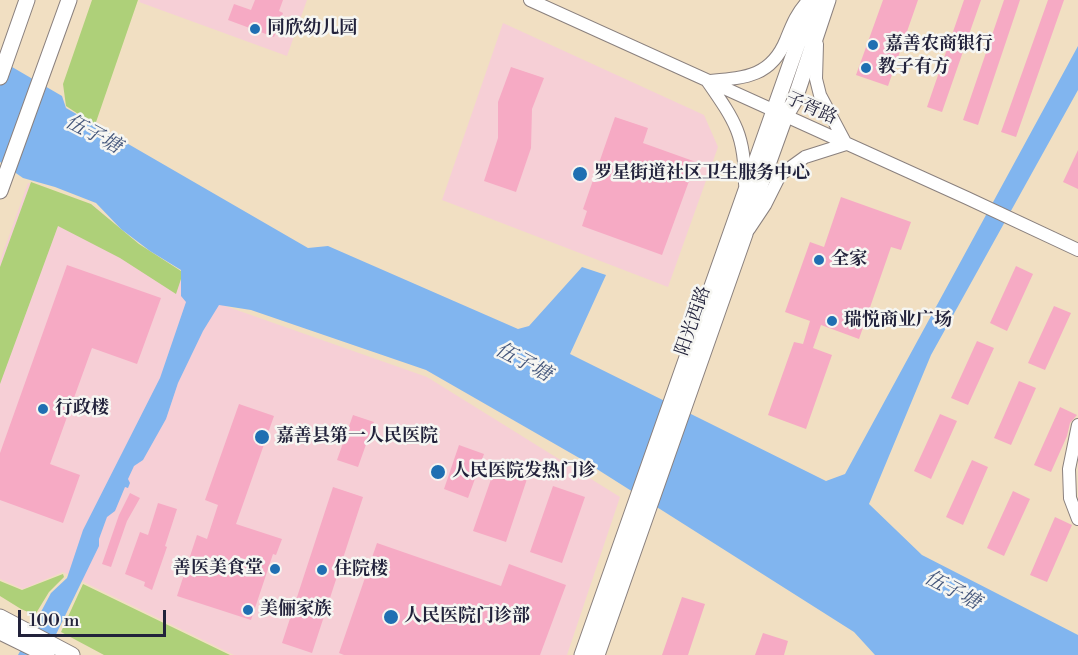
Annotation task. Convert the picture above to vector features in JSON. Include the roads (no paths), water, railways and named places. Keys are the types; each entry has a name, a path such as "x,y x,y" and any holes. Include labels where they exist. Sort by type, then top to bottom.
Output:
{"main road":[{"path":"0,77 27,0"},
{"path":"3,184 69,0"},
{"name":"阳光西路","path":"597,655 638,521 684,390 745,234 811,0"},
{"name":"阳光西路","path":"684,390 744,192 779,114 794,102 828,0"},
{"name":"阳光西路","path":"582,655 638,521"},
{"path":"0,617 19,635 47,655"},
{"path":"0,632 19,635 67,653"}],"street":[{"name":"子胥路","path":"530,0 1078,250"},
{"path":"744,192 745,160 741,138 731,116 708,81 756,75 771,64 782,49 797,14 811,0"},
{"path":"745,234 765,205 780,175 805,157 846,144 820,94 816,79 817,34"},
{"path":"1078,424 1069,469 1070,498 1078,519"}],"water":[{"name":"伍子塘","path":"1078,46 1078,90 931,355 869,504 922,555 1078,635 1078,655 875,655 854,632 581,459 426,370 251,310 219,305 203,331 178,383 166,419 143,460 134,466 128,479 130,483 128,488 125,487 115,511 107,517 99,539 99,546 46,655 18,655 51,593 67,578 83,530 160,378 186,302 181,296 181,270 150,251 121,229 96,203 55,187 23,178 0,162 0,60 62,96 66,108 308,248 328,246 518,329 529,326 582,267 606,275 570,354 826,481 845,474"}],"place":[{"name":"同欣幼儿园","path":"255,29"},
{"name":"嘉善农商银行","path":"873,45"},
{"name":"教子有方","path":"866,68"},
{"name":"罗星街道社区卫生服务中心","path":"580,174"},
{"name":"全家","path":"819,260"},
{"name":"瑞悦商业广场","path":"832,321"},
{"name":"行政楼","path":"43,409"},
{"name":"嘉善县第一人民医院","path":"262,437"},
{"name":"人民医院发热门诊","path":"438,472"},
{"name":"善医美食堂","path":"275,569"},
{"name":"住院楼","path":"322,570"},
{"name":"美俪家族","path":"248,610"},
{"name":"人民医院门诊部","path":"391,617"}]}
